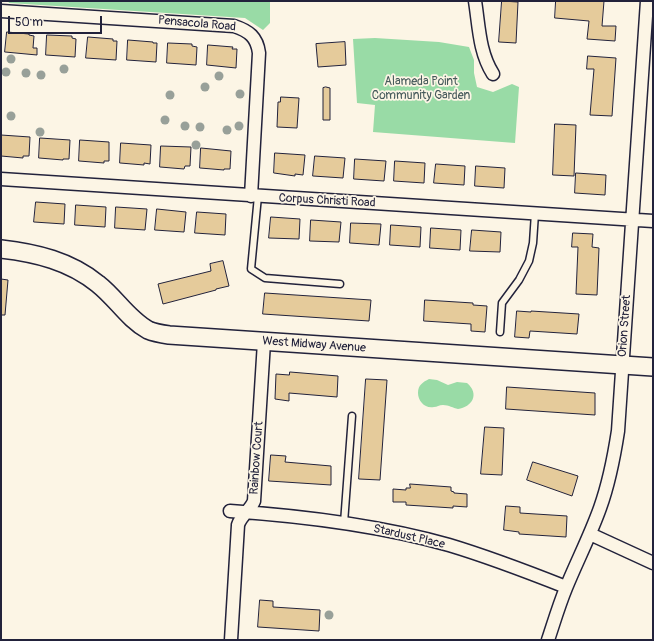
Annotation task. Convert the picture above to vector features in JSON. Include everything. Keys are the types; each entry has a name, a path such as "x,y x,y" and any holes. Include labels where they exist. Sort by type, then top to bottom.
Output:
{"street":[{"path":"475,1 482,53 493,74"},
{"name":"Orion Street","path":"548,640 566,587 590,534 606,489 614,458 618,431 647,1"},
{"name":"Pensacola Road","path":"1,11 234,26 245,30 253,36 258,44 259,53 254,196"},
{"name":"Corpus Christi Road","path":"1,179 653,221"},
{"name":"West Midway Avenue","path":"1,249 45,256 80,271 101,286 148,330 169,335 653,367"},
{"name":"Rainbow Court","path":"231,640 238,525 240,519 251,507 254,500 264,342"},
{"name":"Stardust Place","path":"230,511 294,516 396,532 448,545 501,562 566,587"},
{"path":"590,534 653,563"}],"lane":[{"path":"254,196 251,269 265,278 340,284"},
{"path":"500,332 502,303 519,280 529,261 533,243 535,213"},
{"path":"344,523 352,416"}],"green space":[{"path":"8,1 270,1 270,23 263,30 245,18 9,3"},
{"name":"Alameda Point Community Garden","path":"375,38 439,42 469,47 474,60 474,73 477,87 493,92 512,84 519,87 515,143 373,132 375,105 357,103 353,39"},
{"path":"429,379 437,380 448,385 457,382 467,383 473,391 473,399 467,406 458,409 445,405 435,407 425,406 419,399 418,390 421,384"}],"building":[{"path":"502,1 518,2 516,43 499,42"},
{"path":"556,1 604,1 602,26 616,26 615,41 587,39 589,21 555,18"},
{"path":"7,32 29,34 34,36 33,48 37,48 37,55 5,52"},
{"path":"47,35 72,36 72,38 76,39 75,57 46,55"},
{"path":"88,37 113,39 113,41 117,41 116,60 86,58"},
{"path":"128,40 157,43 156,62 127,60"},
{"path":"345,42 346,65 318,67 316,44"},
{"path":"168,43 192,44 192,46 197,47 196,65 167,63"},
{"path":"208,45 233,47 232,49 237,49 236,68 207,65"},
{"path":"588,56 616,58 612,116 590,115 594,69 587,69"},
{"path":"323,88 330,88 330,120 323,120"},
{"path":"281,97 299,98 297,128 277,127 278,102 280,102"},
{"path":"555,124 576,125 574,176 553,175"},
{"path":"1,135 30,137 29,156 23,156 23,158 1,156"},
{"path":"40,138 70,140 69,159 39,158"},
{"path":"80,140 109,142 109,161 104,161 104,163 79,161"},
{"path":"121,143 151,145 150,164 120,163"},
{"path":"161,146 191,147 190,166 185,166 184,169 160,167"},
{"path":"201,148 231,151 230,169 200,168"},
{"path":"275,153 305,155 303,175 295,174 295,176 274,173"},
{"path":"315,156 345,158 343,178 313,176"},
{"path":"355,159 386,161 384,181 354,179"},
{"path":"395,161 425,163 424,183 394,181"},
{"path":"436,164 465,166 464,185 434,183"},
{"path":"476,166 505,168 504,188 475,186"},
{"path":"576,173 606,175 605,195 575,193"},
{"path":"36,202 65,204 64,224 34,222"},
{"path":"76,205 106,207 105,227 75,225"},
{"path":"116,207 147,209 145,230 115,228"},
{"path":"157,209 186,212 184,232 155,230"},
{"path":"197,212 226,214 225,235 195,233"},
{"path":"271,217 300,219 299,239 269,238"},
{"path":"311,220 341,222 339,242 310,241"},
{"path":"351,223 381,224 379,245 350,243"},
{"path":"391,225 421,227 420,247 390,245"},
{"path":"431,228 461,230 460,250 430,248"},
{"path":"472,230 501,232 500,252 470,251"},
{"path":"573,233 593,234 592,247 599,248 597,295 576,294 578,247 572,247"},
{"path":"223,261 229,286 163,304 158,284 211,271 210,264"},
{"path":"1,279 8,280 5,315 1,315"},
{"path":"265,293 371,300 369,321 263,314"},
{"path":"425,300 473,303 473,305 487,306 485,332 471,331 471,324 424,321"},
{"path":"517,311 579,314 577,334 530,331 529,338 515,337"},
{"path":"290,372 338,376 337,397 289,393 289,401 275,399 276,374 289,375"},
{"path":"366,379 387,380 380,480 359,479"},
{"path":"507,387 595,393 595,415 506,409"},
{"path":"485,427 504,428 502,475 481,474"},
{"path":"271,455 286,456 285,462 331,466 331,485 269,481"},
{"path":"533,462 578,476 572,496 527,480"},
{"path":"410,484 451,487 451,491 454,493 467,494 467,507 453,506 453,508 406,505 406,502 393,502 393,489 406,490 406,488 410,488"},
{"path":"506,506 520,507 520,513 567,516 566,537 519,534 519,532 504,530"},
{"path":"260,600 273,601 273,607 320,610 319,631 258,627"}]}
